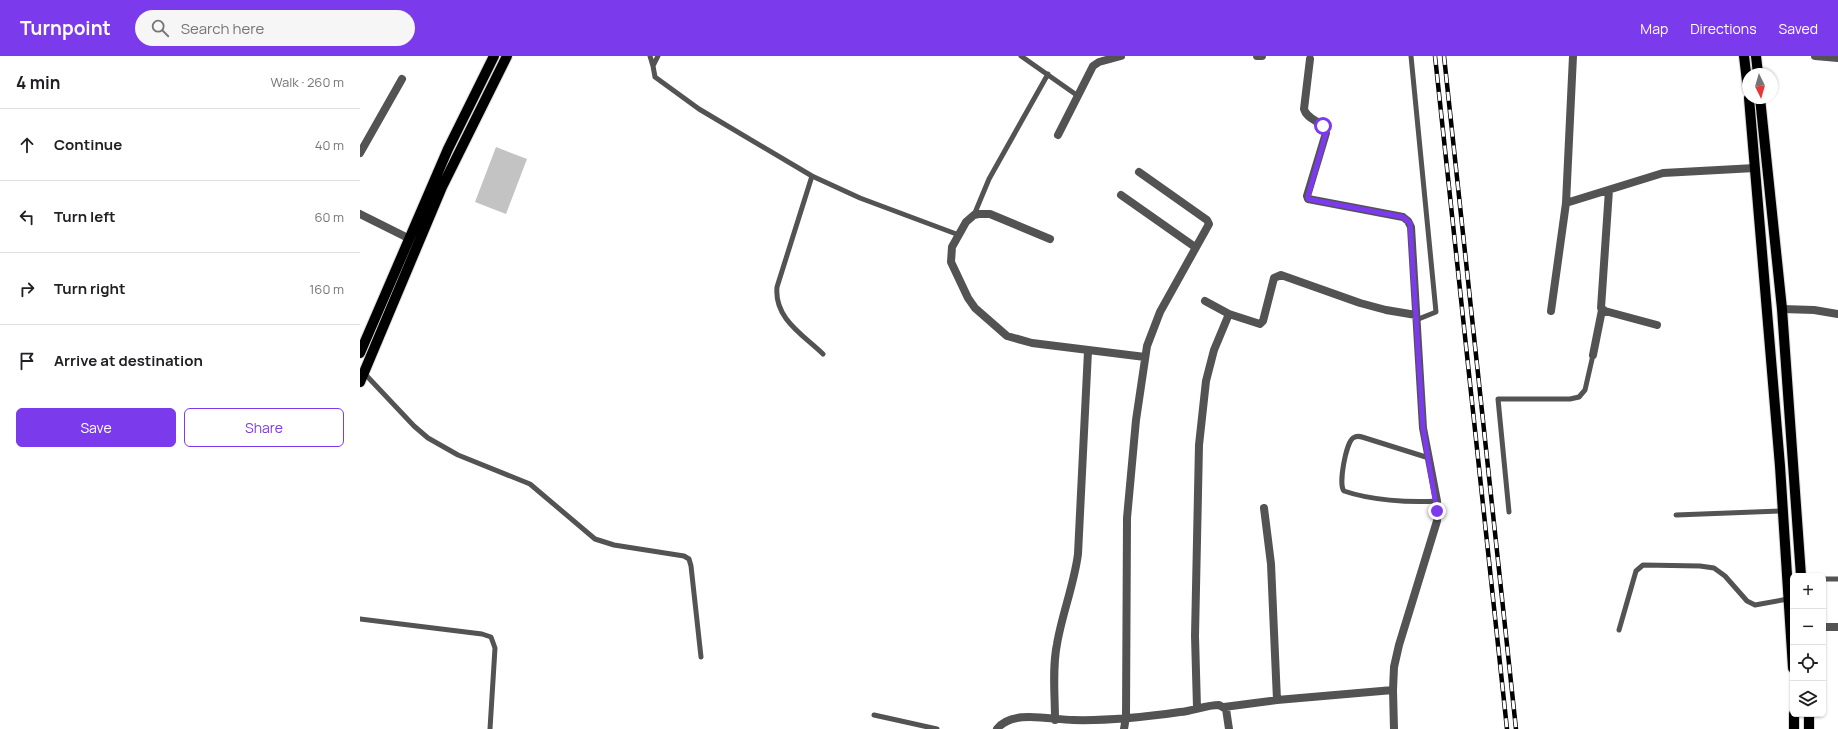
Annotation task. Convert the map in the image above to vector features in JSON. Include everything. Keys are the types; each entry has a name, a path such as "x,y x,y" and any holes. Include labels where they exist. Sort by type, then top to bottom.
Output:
{"main road":[{"path":"360,353 408,238 448,149 494,56"},
{"path":"362,377 442,187 507,56"},
{"path":"1744,56 1745,68"},
{"path":"1756,56 1757,68"},
{"path":"1750,104 1791,645"},
{"path":"1761,104 1782,309 1801,573"},
{"path":"1794,717 1794,729"},
{"path":"1809,717 1809,729"}],"street":[{"path":"1058,135 1093,66 1099,62 1121,56"},
{"path":"1257,56 1262,56"},
{"path":"1551,311 1566,204 1573,56"},
{"path":"1815,56 1838,58"},
{"path":"1310,58 1304,109 1308,116 1325,128 1326,133 1308,197 1312,201 1403,217 1408,220 1410,227 1423,428 1437,501 1436,529 1398,645 1394,667 1394,729"},
{"path":"360,154 402,78"},
{"path":"1566,204 1663,173 1755,168"},
{"path":"1124,729 1126,717 1127,518 1136,420 1145,357 1147,346 1160,312 1195,247 1209,226 1207,220 1139,172"},
{"path":"1593,355 1602,310 1600,303 1609,190"},
{"path":"1121,195 1195,247"},
{"path":"360,214 408,238"},
{"path":"1050,239 990,214 974,215 966,222 950,253 953,267 971,303 1007,336 1019,340 1088,351 1145,357"},
{"path":"1206,301 1229,314 1257,324 1262,324 1274,278 1281,275 1360,303 1416,317"},
{"path":"1782,309 1814,310 1838,314"},
{"path":"1602,310 1657,325"},
{"path":"1197,708 1195,636 1199,445 1206,381 1214,350 1229,314"},
{"path":"1055,720 1054,670 1057,646 1072,586 1078,554 1088,351"},
{"path":"1264,508 1271,564 1277,700"},
{"path":"1826,627 1838,627"},
{"path":"1224,707 1277,700 1393,690"},
{"path":"997,729 1005,721 1013,718 1035,717 1055,720 1088,721 1182,712 1219,704 1224,707 1227,713 1229,729"}],"lane":[{"path":"650,56 654,74 658,80 699,109 812,176 860,198 959,235"},
{"path":"653,66 658,56"},
{"path":"1021,56 1078,96"},
{"path":"1411,56 1436,312 1416,317"},
{"path":"974,215 989,179 1048,74"},
{"path":"812,176 777,287 776,296 779,310 784,317 823,354"},
{"path":"1509,512 1498,399 1570,399 1579,397 1585,390 1593,355"},
{"path":"362,377 428,438 458,455 530,484 596,539 614,545 684,556 689,559 701,657"},
{"path":"1429,458 1362,437 1356,437 1351,440 1348,449 1341,485 1344,492 1361,496 1420,502 1437,501"},
{"path":"1676,515 1782,512"},
{"path":"1619,630 1636,571 1643,564 1700,566 1714,568 1725,576 1747,601 1755,605 1788,599"},
{"path":"1826,579 1838,579"},
{"path":"360,619 482,634 491,637 495,648 490,729"},
{"path":"874,715 937,729"}],"building":[{"path":"496,147 527,159 506,214 475,202"}],"railway":[{"path":"1435,56 1507,729"},
{"path":"1444,56 1516,729"}],"route":[{"path":"1323,126 1326,133 1315,167 1308,199 1312,201 1403,217 1410,223 1423,428 1437,501 1437,511"}]}
